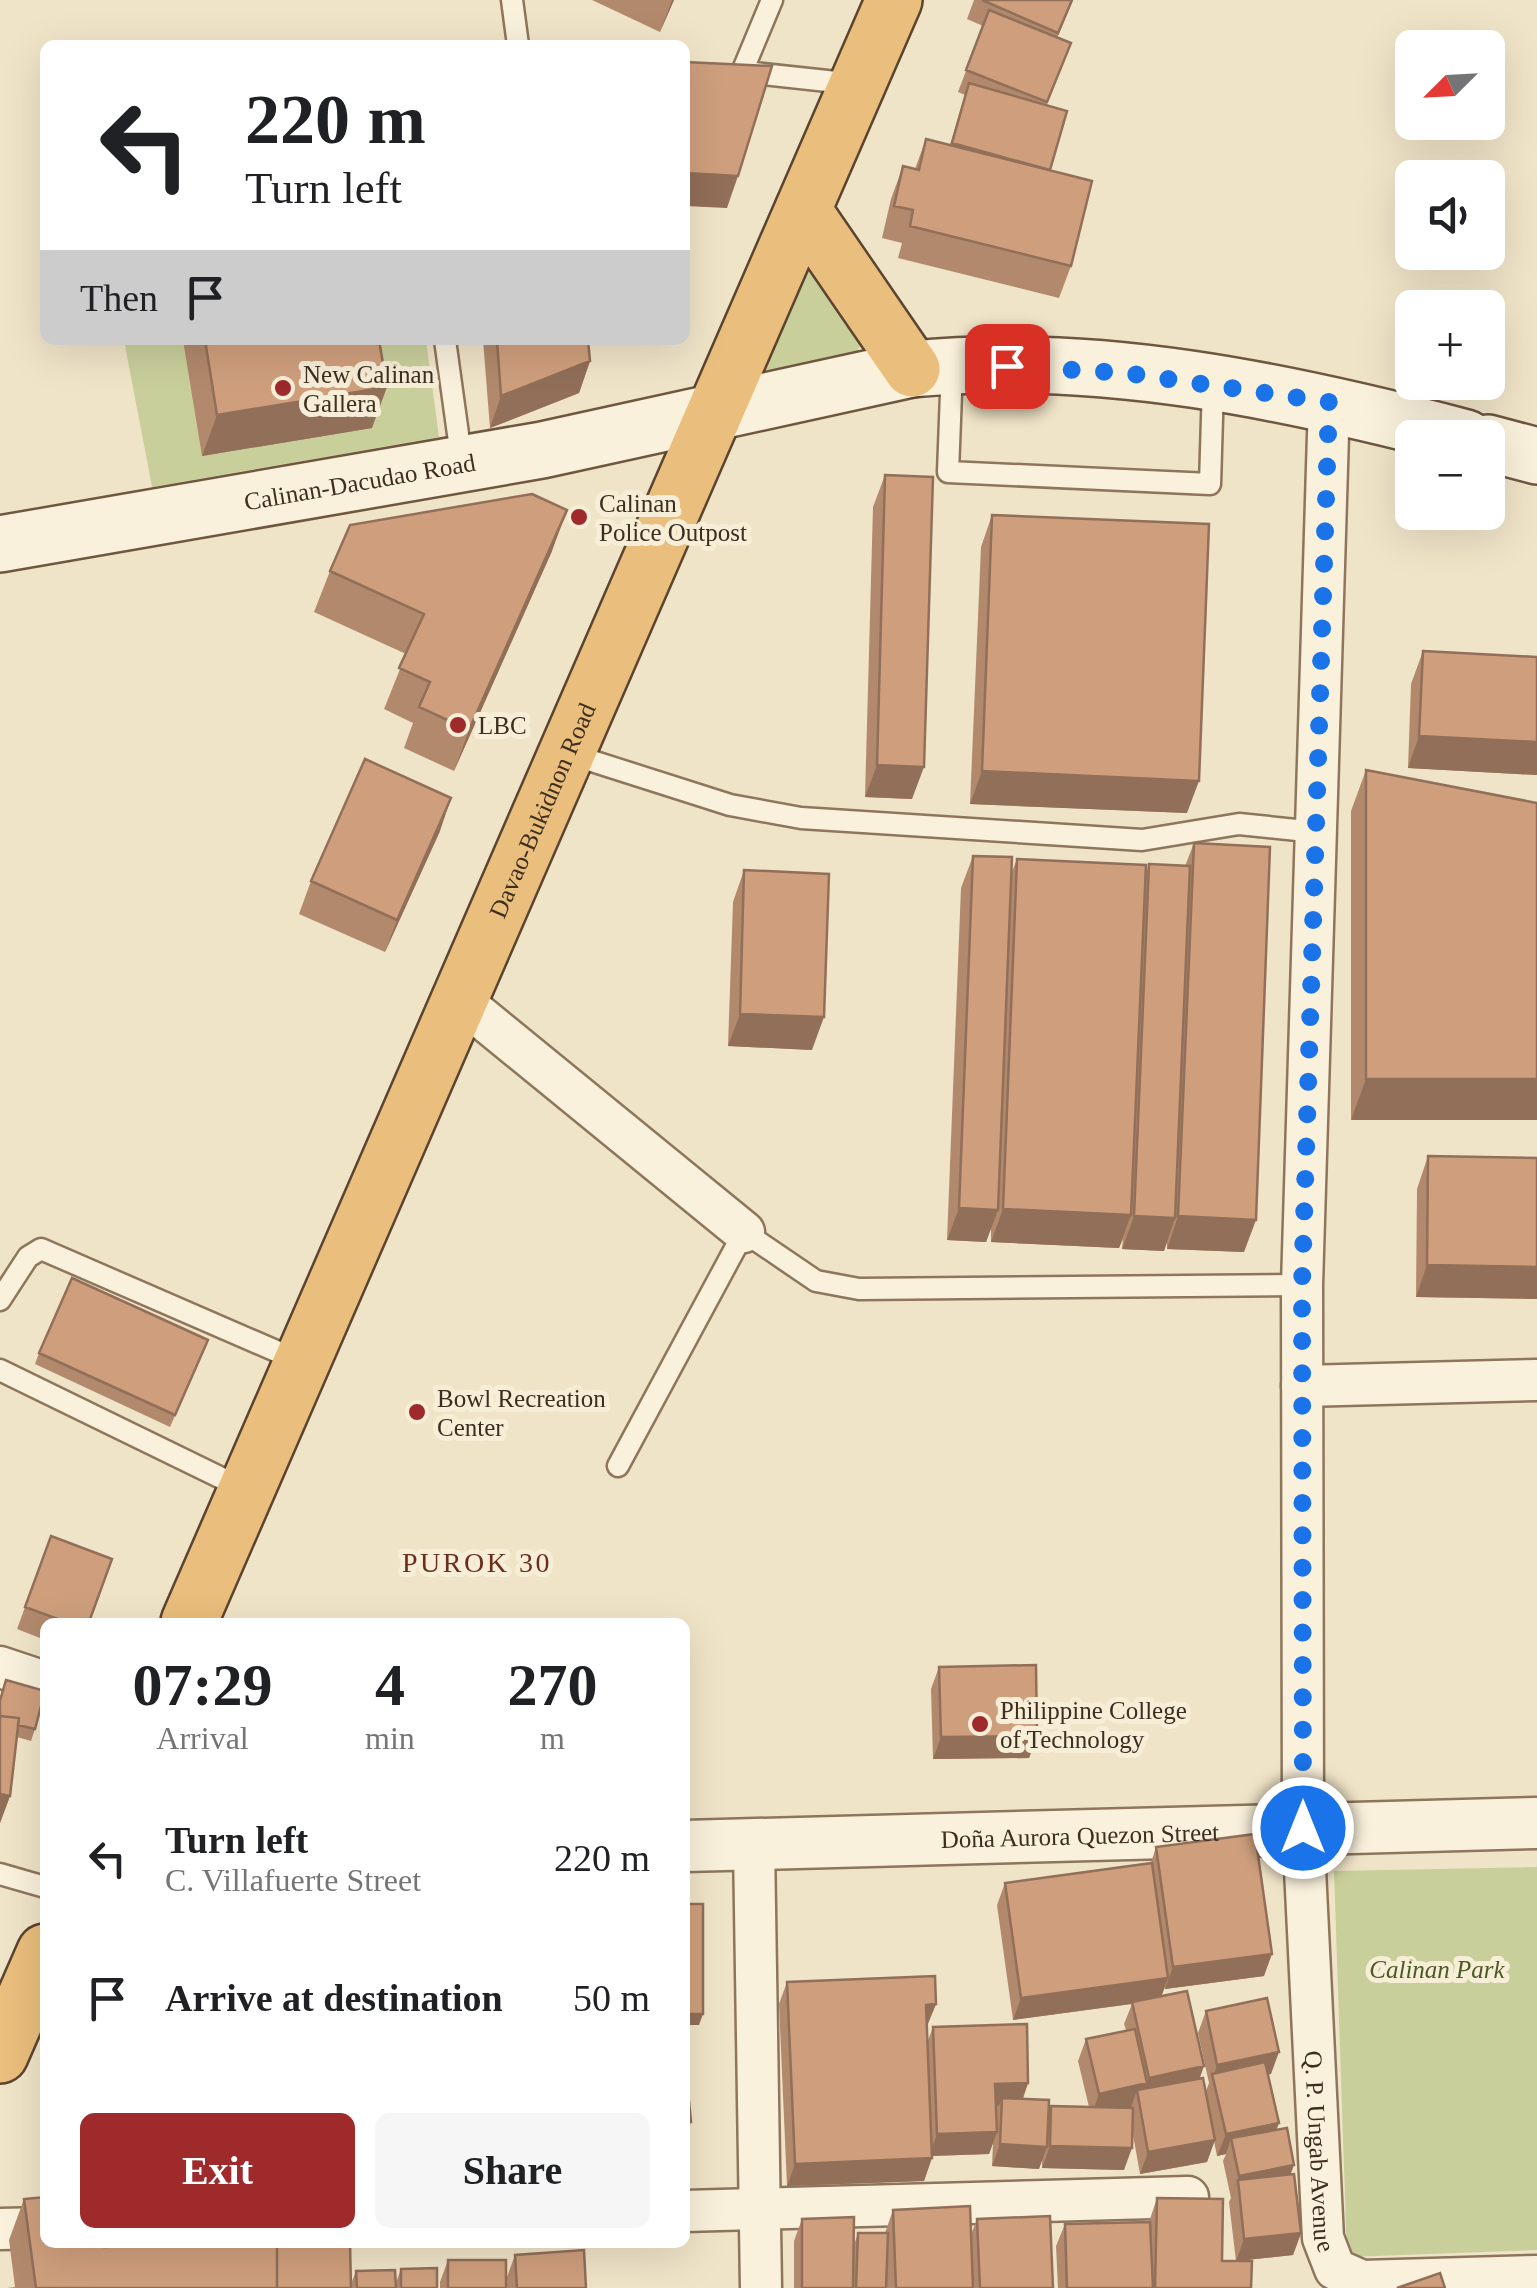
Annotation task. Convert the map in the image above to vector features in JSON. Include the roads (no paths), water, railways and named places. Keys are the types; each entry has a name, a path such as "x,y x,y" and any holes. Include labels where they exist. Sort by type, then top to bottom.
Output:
{"highway":[{"name":"Davao-Bukidnon Road","path":"191,1618 894,0"},
{"path":"803,210 932,367"},
{"path":"0,2055 40,1963"}],"main road":[{"name":"Calinan-Dacudao Road","path":"0,544 462,466 932,367 1126,373 1214,383 1329,402 1398,420"},
{"path":"1505,448 1537,456"}],"street":[{"path":"1303,1828 1302,1285 1329,402"},
{"path":"460,1000 744,1232"},
{"path":"1302,1386 1537,1380"},
{"path":"0,1667 40,1680"},
{"name":"Doña Aurora Quezon Street","path":"690,1846 1537,1822"},
{"name":"Q. P. Ungab Avenue","path":"1303,1828 1326,2255 1346,2278 1362,2281 1476,2283 1537,2276"},
{"path":"754,1844 761,2288"},
{"path":"690,2211 1188,2198"},
{"path":"0,2229 40,2228"}],"lane":[{"path":"512,0 517,40"},
{"path":"772,0 732,71 857,84"},
{"path":"446,345 462,466"},
{"path":"932,367 948,472 1210,484 1214,383"},
{"path":"568,753 730,804 801,818 1142,840 1238,824 1316,832"},
{"path":"618,1466 744,1232 816,1281 859,1290 1302,1285"},
{"path":"0,1300 28,1257 41,1250 302,1362"},
{"path":"0,1370 246,1490"},
{"path":"0,1874 40,1886"}],"place":[{"name":"New Calinan Gallera","path":"283,388"},
{"name":"Calinan Police Outpost","path":"579,517"},
{"name":"LBC","path":"458,725"},
{"name":"Bowl Recreation Center","path":"417,1412"},
{"name":"Philippine College of Technology","path":"980,1724"}],"district":[{"name":"PUROK 30","path":"477,1562"}],"park label":[{"name":"Calinan Park","path":"1437,1969"}]}
